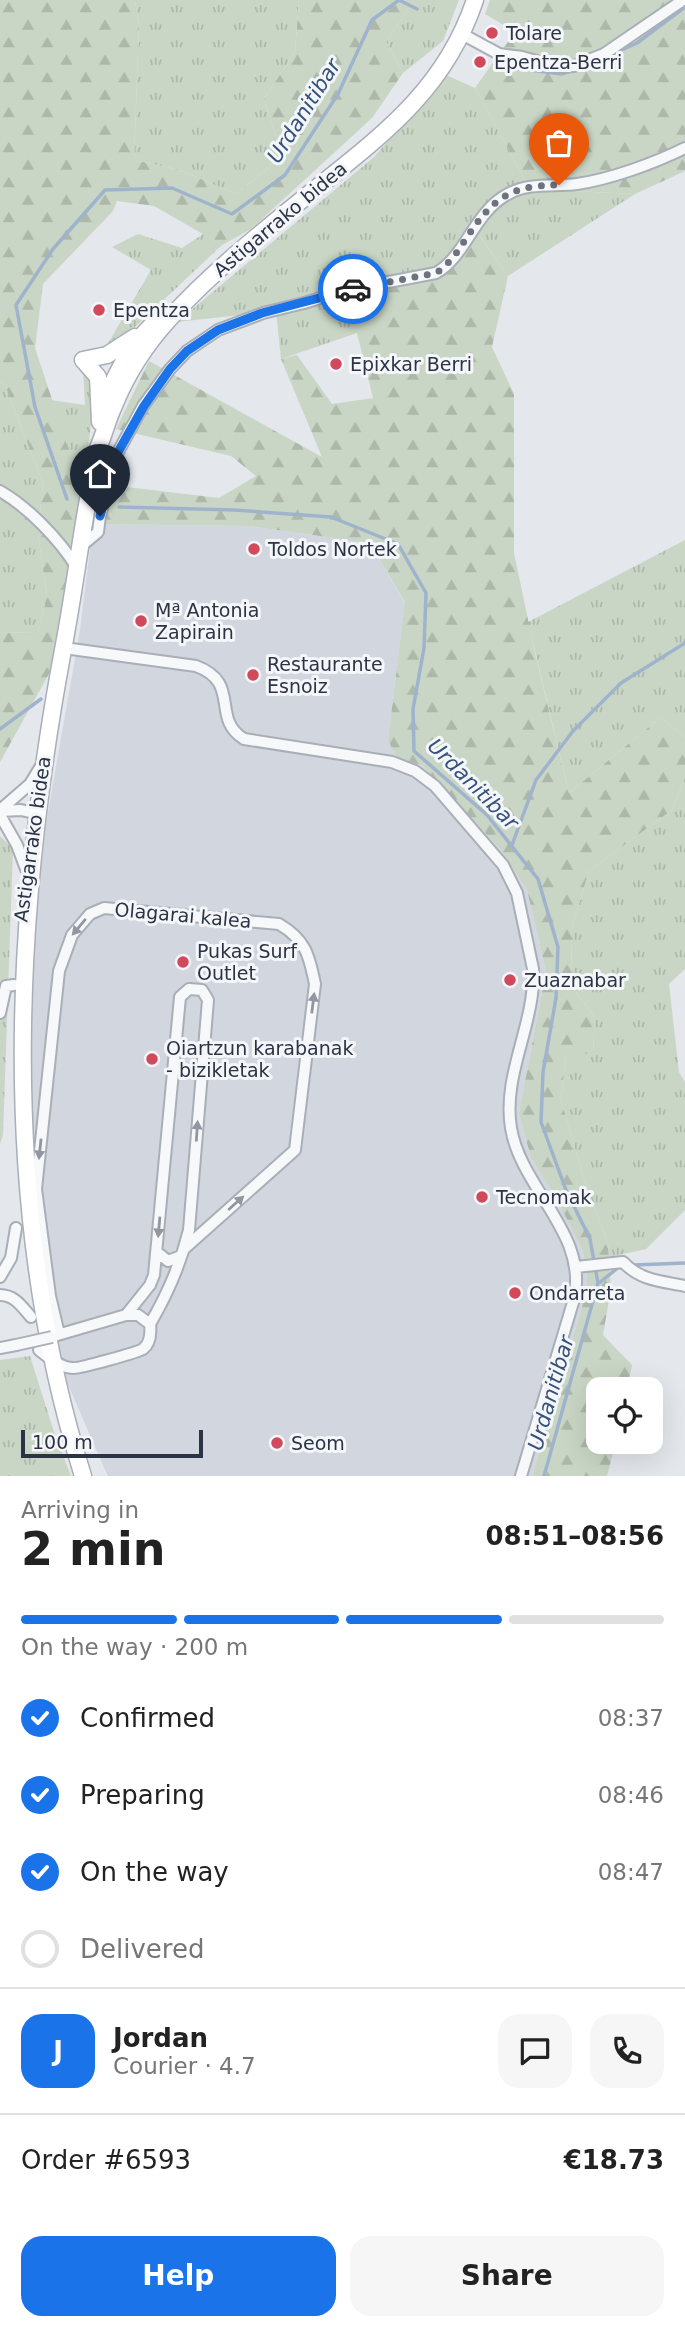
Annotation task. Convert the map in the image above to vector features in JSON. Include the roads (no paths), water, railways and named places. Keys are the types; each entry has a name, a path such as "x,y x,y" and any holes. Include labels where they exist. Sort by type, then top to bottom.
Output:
{"main road":[{"name":"Astigarrako bidea","path":"9,1133 14,985 26,869 93,468 104,421 104,403 112,372 151,325 402,117 430,85 451,55 475,0"},
{"name":"Astigarrako bidea","path":"104,421 135,365 157,333 201,286"},
{"path":"104,421 98,377 83,360 107,355 151,325"},
{"path":"112,372 135,365"},
{"path":"10,1158 12,1181"},
{"path":"15,1222 39,1350 55,1407 81,1472"}],"street":[{"path":"462,34 499,54 522,57 558,68 574,66 604,54 683,0"},
{"path":"80,547 98,531 117,454 144,406 170,369 187,351 218,330 262,313 346,290 436,273 444,268 481,214 509,193 528,187 575,184 608,177 685,148"},
{"path":"93,468 112,471"},
{"path":"0,491 22,506 65,548 77,568"},
{"path":"64,648 196,666 217,679 224,694 227,719 233,731 251,741 392,762 415,771 435,786 509,874 517,893 534,982 532,1004 511,1092 511,1127 522,1161 581,1267 574,1299 521,1476"},
{"path":"0,812 30,784 43,764"},
{"path":"0,812 21,810 34,813"},
{"path":"0,812 18,845 26,869"},
{"name":"Olagarai kalea","path":"56,1335 36,1189 59,971 72,935 90,914 104,908 279,924 295,933 310,957 316,984 295,1150 183,1252"},
{"path":"0,1013 6,986 14,985"},
{"name":"Olagarai kalea","path":"72,1368 129,1355 143,1349 151,1338 150,1324 183,1252 189,1230 208,1000 202,990 190,989 180,997 154,1275 150,1285 126,1315"},
{"path":"0,1278 11,1258 15,1222"},
{"path":"157,1252 168,1261 183,1252"},
{"path":"581,1267 624,1262 630,1269 653,1282 685,1286"},
{"path":"0,1295 16,1300 32,1317"},
{"path":"0,1348 126,1315 138,1315 150,1324"},
{"path":"39,1350 52,1360 72,1368 64,1390 64,1400 79,1445 81,1472"}],"waterway":[{"path":"399,0 417,9"},
{"name":"Urdanitibar","path":"67,499 35,407 16,305 53,249 105,190 172,188 232,214 285,175 338,94 372,20 399,0"},
{"path":"589,65 637,43 685,7"},
{"path":"508,67 561,74 571,71"},
{"name":"Urdanitibar","path":"119,507 234,510 331,517 398,544 426,593 424,648 413,709 414,751 487,815 538,879 558,947 556,998 543,1072 541,1122 566,1190 590,1239 598,1283 544,1476"},
{"path":"512,845 536,780 573,731 621,683 685,643"},
{"path":"0,729 41,699"},
{"path":"634,1265 685,1263"},
{"path":"599,1283 619,1267"}],"place":[{"name":"Tolare","path":"492,33"},
{"name":"Epentza-Berri","path":"480,62"},
{"name":"Epentza","path":"99,310"},
{"name":"Epixkar Berri","path":"336,364"},
{"name":"Toldos Nortek","path":"254,549"},
{"name":"Mª Antonia Zapirain","path":"141,621"},
{"name":"Restaurante Esnoiz","path":"253,675"},
{"name":"Pukas Surf Outlet","path":"183,962"},
{"name":"Zuaznabar","path":"510,980"},
{"name":"Oiartzun karabanak - bizikletak","path":"152,1059"},
{"name":"Tecnomak","path":"482,1197"},
{"name":"Ondarreta","path":"515,1293"},
{"name":"Seom","path":"277,1443"}]}
